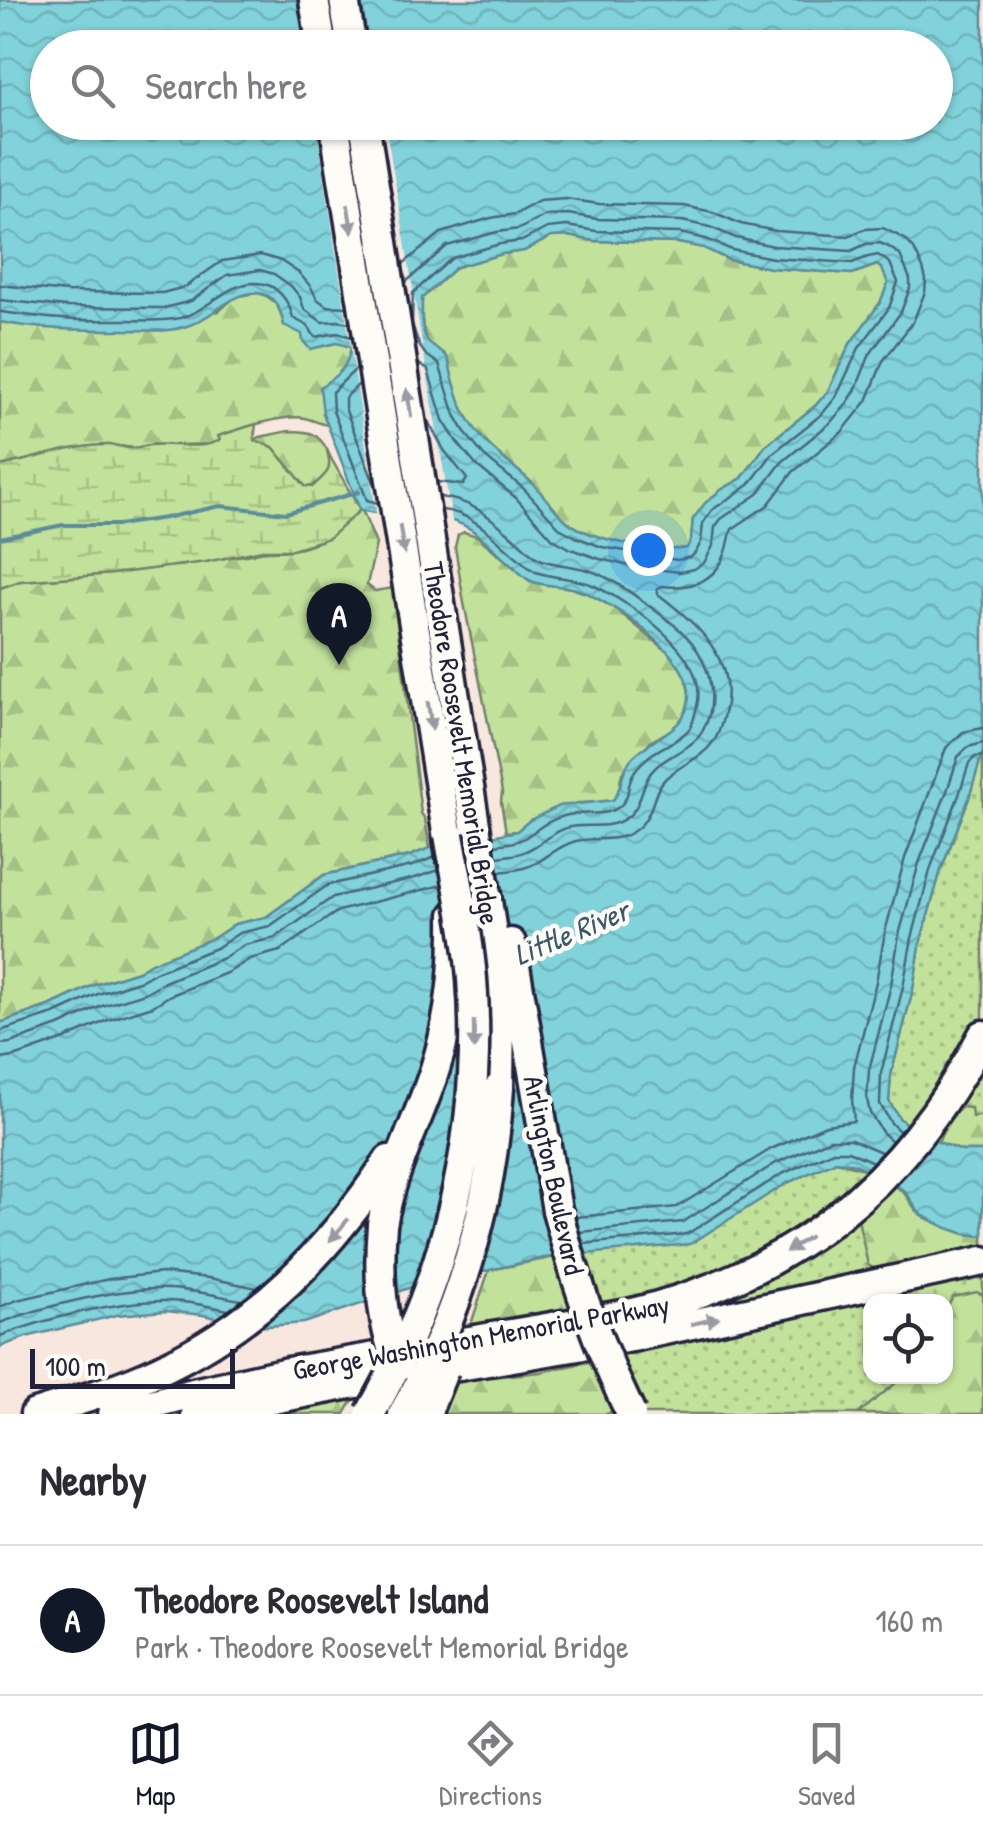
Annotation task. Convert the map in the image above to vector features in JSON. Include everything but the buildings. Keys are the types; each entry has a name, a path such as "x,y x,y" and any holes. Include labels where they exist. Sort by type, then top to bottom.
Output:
{"highway":[{"path":"314,0 319,30"},
{"path":"344,0 349,30"},
{"name":"Theodore Roosevelt Memorial Bridge","path":"337,140 472,980 474,1067 468,1132 450,1216 430,1280 394,1370 370,1414"},
{"name":"Theodore Roosevelt Memorial Bridge","path":"367,140 493,939 500,1014 499,1088 491,1162 468,1263 417,1409"},
{"name":"Theodore Roosevelt Memorial Bridge","path":"430,534 483,775 528,1045"},
{"name":"Theodore Roosevelt Memorial Bridge","path":"414,1121 438,1057 452,993 455,935 449,834"},
{"name":"George Washington Memorial Parkway","path":"113,1414 255,1379 583,1323 670,1304 734,1280 788,1252 875,1185 925,1129 983,1035"},
{"name":"Arlington Boulevard","path":"528,1045 550,1182 569,1255 596,1336 631,1414"},
{"path":"36,1414 157,1371 238,1325 299,1274 346,1222 414,1121"},
{"path":"414,1121 385,1207 380,1267 391,1344 417,1409"},
{"name":"George Washington Memorial Parkway","path":"196,1414 345,1384 632,1337 983,1261"}],"green space":[{"path":"551,237 595,241 679,243 704,248 729,260 771,268 852,274 877,265 889,283 880,303 850,344 828,391 765,446 742,478 721,490 693,519 687,548 626,544 568,522 474,427 462,406 447,357 426,338 422,298 456,267 524,251"},
{"path":"258,293 276,304 284,325 352,347 349,363 334,378 323,413 328,425 305,418 285,418 219,436 221,440 213,444 134,448 110,445 0,466 0,322 65,329 219,311 236,296"},
{"path":"256,424 254,440 273,447 305,486 312,487 322,479 329,463 327,451 360,510 329,538 289,550 262,550 206,562 112,574 20,581 0,588 0,466 97,445 204,445 220,440 218,436"},
{"path":"289,431 313,434 329,455 329,469 312,487 305,486 273,447 254,440"},
{"path":"360,510 376,544 367,585 375,591 393,588 421,813 430,848 324,875 266,917 235,924 214,938 138,971 0,1023 0,588 20,581 112,574 303,548 329,536"},
{"path":"464,532 477,536 530,581 589,594 617,610 672,655 685,676 690,696 684,720 650,742 622,773 613,800 578,803 530,820 517,831 506,832 502,792 455,547 458,535"},
{"path":"983,751 983,1151 962,1151 919,1135 899,1118 889,1101 891,1075 921,940"},
{"path":"962,1107 971,1108 972,1117 983,1115 983,1151 962,1151 938,1142"},
{"path":"836,1161 983,1204 983,1414 639,1414 569,1255 743,1210 787,1183"},
{"path":"892,1184 926,1218 983,1236 983,1253 883,1273 868,1265 858,1219"},
{"path":"555,1257 572,1313 468,1333 489,1270"},
{"path":"977,1292 983,1295 983,1414 858,1414 894,1384 953,1384 953,1297"},
{"path":"593,1361 618,1409 607,1414 438,1414 453,1381 541,1372"},
{"path":"355,1396 345,1414 261,1414"}],"water":[{"name":"Little River","path":"0,0 983,0 983,751 921,940 891,1075 889,1101 899,1118 919,1135 962,1151 983,1151 983,1236 945,1227 920,1214 905,1191 855,1164 836,1161 787,1183 690,1244 544,1258 412,1287 304,1323 257,1327 166,1311 117,1315 0,1347 0,1023 138,971 214,938 235,924 266,917 324,875 517,831 559,806 613,800 631,759 676,725 688,706 689,694 676,662 662,646 609,605 576,589 528,580 460,524 360,510 323,413 320,387 341,371 351,347 337,343 310,349 302,334 284,325 279,309 268,296 247,294 196,322 164,330 31,327 0,322","holes":["551,237 679,243 704,248 729,260 771,268 852,274 877,265 888,283 880,303 850,344 828,391 765,446 742,478 705,503 693,519 687,548 626,544 568,522 474,427 462,406 447,357 426,338 422,298 456,267 524,251"]}],"pier":[{"path":"319,140 388,140 453,526 377,518"}],"waterway":[{"path":"0,538 63,525 118,525 220,506 286,513 359,492"}],"place":[{"name":"Theodore Roosevelt Island","path":"339,665"}]}
